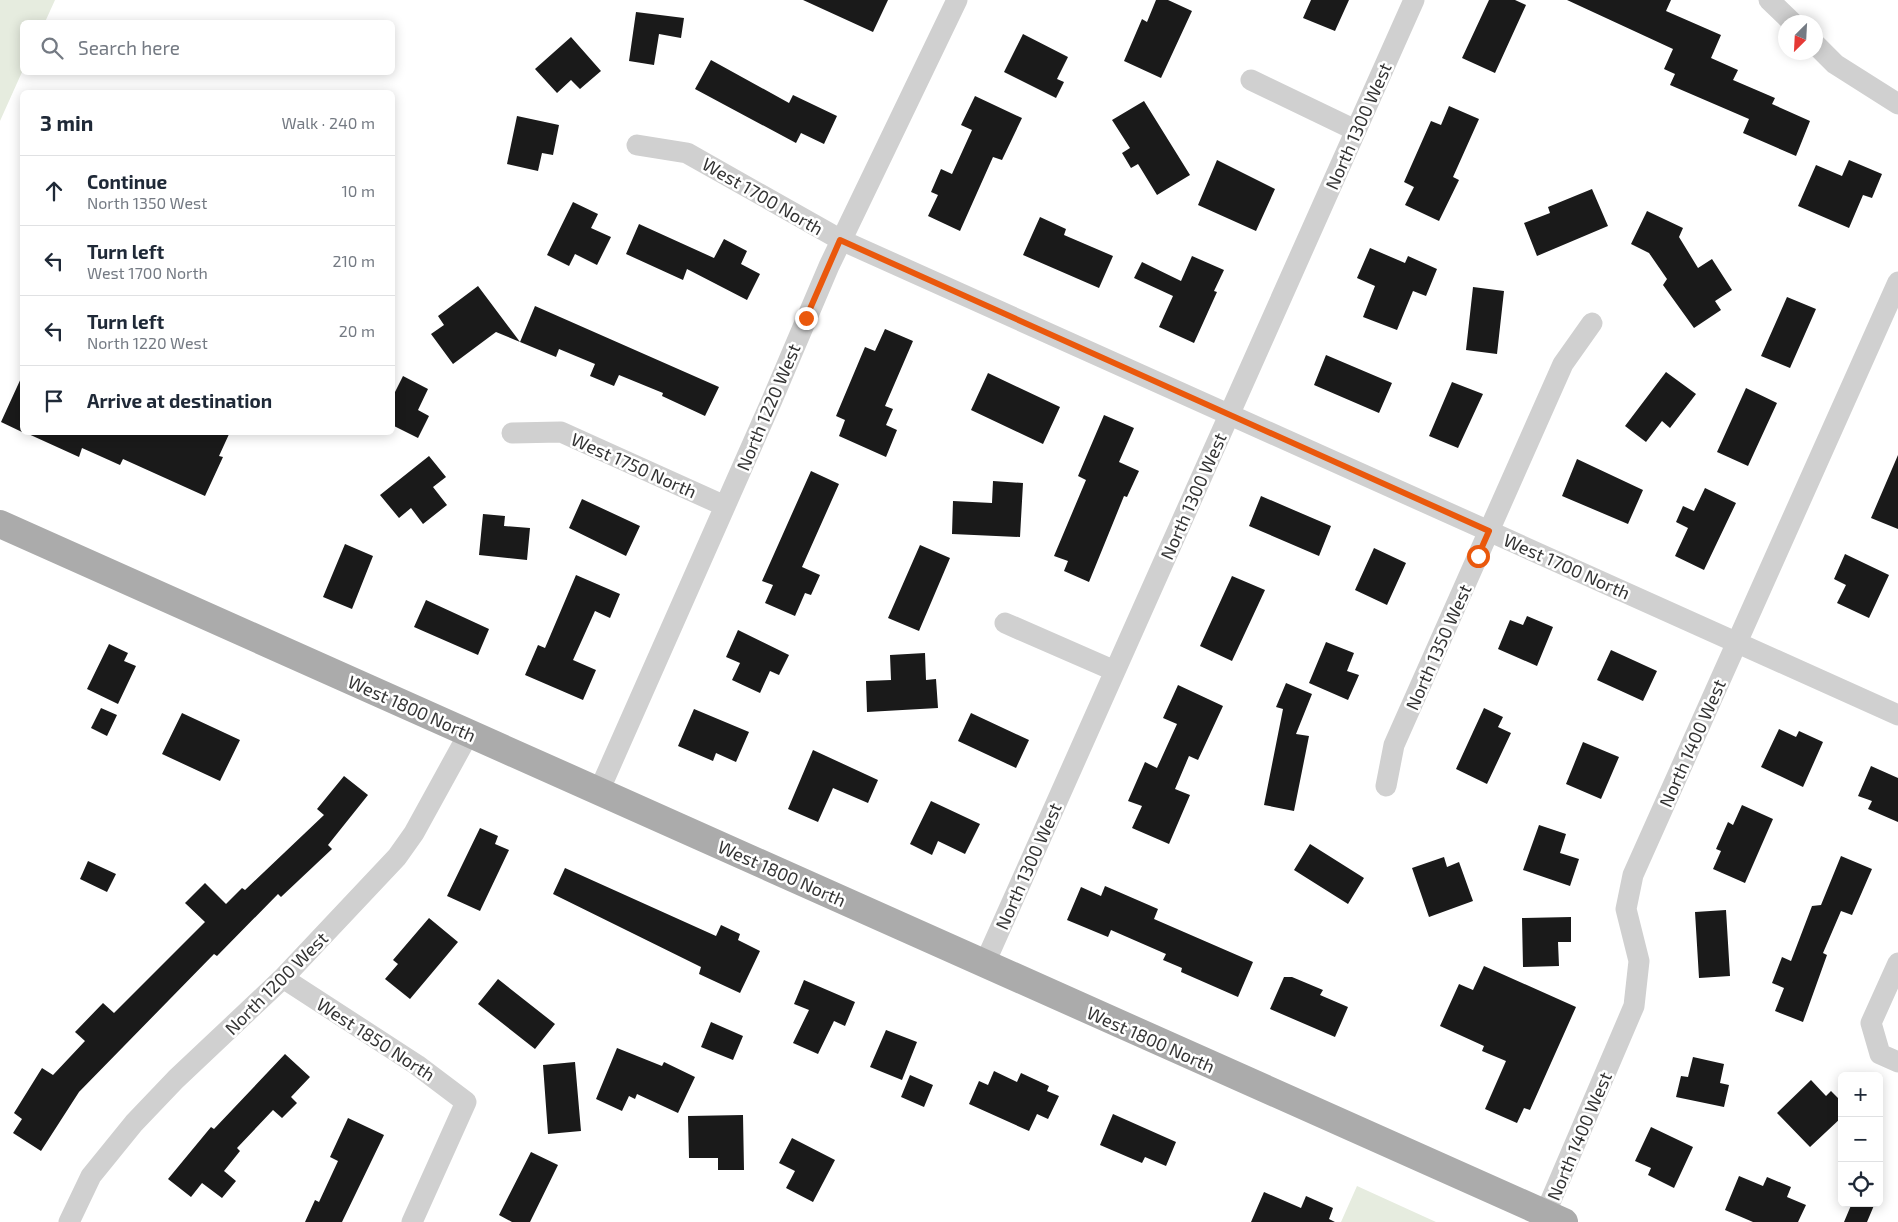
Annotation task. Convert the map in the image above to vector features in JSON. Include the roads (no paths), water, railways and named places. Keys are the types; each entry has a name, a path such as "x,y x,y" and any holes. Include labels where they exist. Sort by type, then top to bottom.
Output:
{"main road":[{"name":"West 1800 North","path":"0,524 984,965 1555,1218"}],"street":[{"name":"North 1220 West","path":"599,791 726,506 840,240 957,0"},
{"name":"North 1300 West","path":"984,965 1414,0"},
{"path":"1769,0 1785,15"},
{"path":"1823,52 1835,64 1898,104"},
{"path":"1250,80 1355,130"},
{"name":"West 1700 North","path":"637,145 687,153 840,240 1898,715"},
{"name":"North 1400 West","path":"1555,1218 1634,1006 1639,960 1626,909 1633,875 1898,282"},
{"name":"North 1350 West","path":"1386,786 1394,745 1563,364 1592,323"},
{"name":"West 1750 North","path":"512,433 561,432 726,506"},
{"path":"1005,622 1115,671"},
{"name":"North 1200 West","path":"69,1222 90,1176 111,1149 176,1079 283,978 397,857 414,832 470,733"},
{"path":"1898,963 1871,1023 1880,1054 1898,1062"},
{"name":"West 1850 North","path":"283,978 417,1065 466,1102 412,1222"}]}
